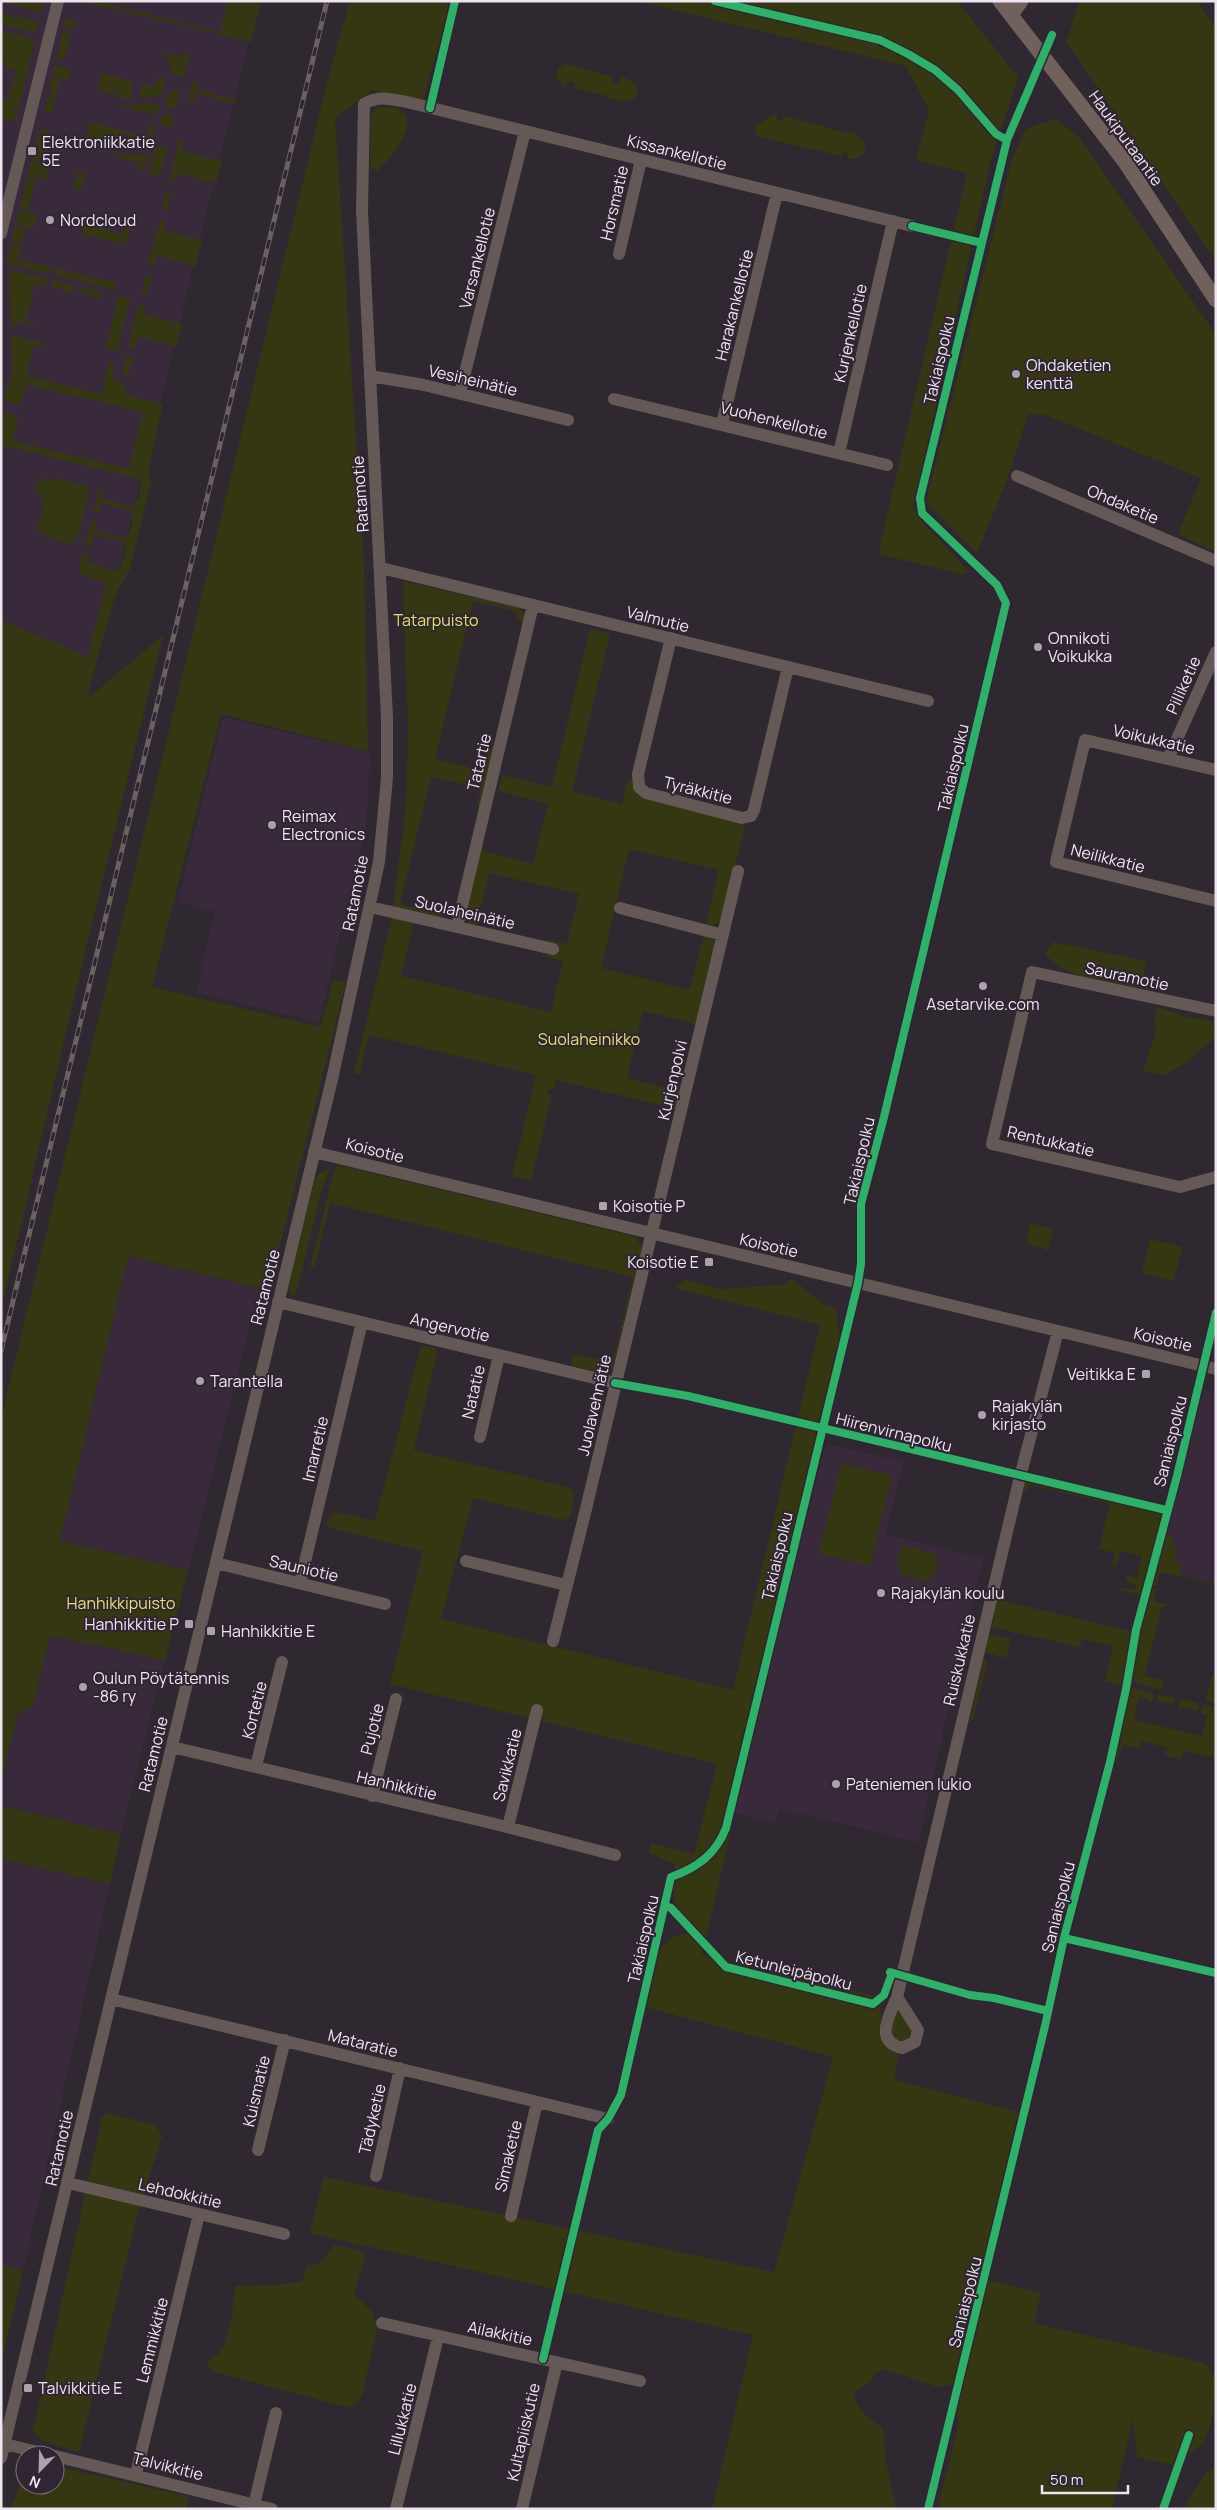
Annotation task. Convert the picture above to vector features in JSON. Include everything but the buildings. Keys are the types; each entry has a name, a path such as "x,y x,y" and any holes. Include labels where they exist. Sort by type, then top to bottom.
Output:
{"main road":[{"name":"Haukiputaantie","path":"1000,1 1125,162 1216,300"},
{"path":"1011,15 1021,1"}],"street":[{"path":"1,233 58,1"},
{"name":"Kissankellotie","path":"364,104 372,98 383,98 912,226"},
{"name":"Ratamotie","path":"1,2458 314,1152 379,862 387,778 387,718 362,211 364,104"},
{"name":"Varsankellotie","path":"460,393 525,131"},
{"name":"Horsmatie","path":"619,254 641,160"},
{"name":"Harakankellotie","path":"722,424 777,193"},
{"name":"Kurjenkellotie","path":"839,453 893,221"},
{"name":"Vesiheinätie","path":"370,376 424,385 568,420"},
{"name":"Vuohenkellotie","path":"614,399 887,465"},
{"name":"Ohdaketie","path":"1017,476 1216,561"},
{"name":"Valmutie","path":"381,568 928,701"},
{"name":"Tatartie","path":"457,927 533,605"},
{"name":"Tyräkkitie","path":"671,638 638,774 639,786 646,794 742,818 751,816 754,810 788,667"},
{"name":"Pilliketie","path":"1168,759 1216,652"},
{"name":"Voikukkatie","path":"1086,740 1216,770"},
{"name":"Neilikkatie","path":"1086,740 1056,862 1216,901"},
{"name":"Kurjenpolvi","path":"652,1234 738,871"},
{"name":"Suolaheinätie","path":"370,907 553,949"},
{"path":"620,908 723,935"},
{"name":"Sauramotie","path":"1032,972 1216,1011"},
{"name":"Rentukkatie","path":"1032,972 992,1144 1180,1187 1216,1177"},
{"name":"Koisotie","path":"314,1152 1216,1369"},
{"name":"Juolavehnätie","path":"553,1641 652,1234"},
{"name":"Angervotie","path":"278,1302 615,1383"},
{"name":"Imarretie","path":"300,1584 362,1322"},
{"name":"Ruiskukkatie","path":"897,1998 1020,1477 1058,1331"},
{"name":"Natatie","path":"480,1437 498,1355"},
{"path":"466,1561 566,1585"},
{"name":"Sauniotie","path":"216,1563 385,1604"},
{"name":"Kortetie","path":"256,1766 282,1662"},
{"name":"Pujotie","path":"372,1796 396,1699"},
{"name":"Savikkatie","path":"508,1827 537,1710"},
{"name":"Hanhikkitie","path":"172,1747 508,1827 615,1855"},
{"name":"Mataratie","path":"111,1999 608,2119"},
{"name":"Kuismatie","path":"258,2150 284,2040"},
{"name":"Tädyketie","path":"376,2176 400,2068"},
{"name":"Simaketie","path":"511,2216 537,2102"},
{"name":"Lehdokkitie","path":"68,2183 284,2234"},
{"name":"Lemmikkitie","path":"136,2474 199,2214"},
{"name":"Ailakkitie","path":"382,2322 640,2381"},
{"name":"Lillukkatie","path":"396,2509 438,2336"},
{"name":"Kultapiiskutie","path":"522,2509 557,2362"},
{"path":"254,2507 276,2413"},
{"path":"5,2444 15,2446"},
{"name":"Talvikkitie","path":"65,2458 136,2474 254,2507 272,2509"}],"shaded area":[{"path":"1,1 259,1 86,701 1,678"},
{"path":"223,717 370,752 366,828 319,1022 196,993 215,912 178,902"},
{"path":"128,1256 259,1288 188,1570 60,1541"},
{"path":"1204,1390 1216,1393 1216,1584 1154,1568"},
{"name":"Rajakylän koulu","path":"826,1444 903,1461 886,1534 983,1558 918,1842 779,1809 776,1824 735,1813 778,1628"},
{"path":"50,1636 165,1660 121,1834 1,1806 1,1782 17,1716 33,1704"},
{"path":"1,1859 110,1884 23,2270 1,2265"}],"green space":[{"path":"8,1 44,1 42,12 8,4"},
{"path":"81,1 95,1 220,32 228,1 261,1 251,42"},
{"name":"Hanhikkipuisto","path":"350,1 460,1 448,12 423,100 371,90 335,118 364,565 368,751 221,714 152,987 321,1027 333,980 346,983 269,1288 259,1288 128,1256 60,1541 188,1570 165,1660 50,1636 33,1704 17,1716 1,1782 1,1418 330,71"},
{"path":"637,1 957,1 1018,77 991,159 913,507 925,525 969,572 961,574 878,554 967,173 916,160 929,110 906,66"},
{"path":"1080,1 1197,1 1216,28 1216,261 1066,41"},
{"path":"1,13 37,22 36,32 1,25"},
{"path":"68,19 72,19 75,24 74,28 68,29 65,26 65,22"},
{"path":"1,31 35,39 16,119 3,122 1,122 1,99 8,101 16,70 5,67 6,62 1,61"},
{"path":"63,31 71,33 64,60 57,58"},
{"path":"185,50 189,56 184,77 171,74 170,62 161,51 182,57"},
{"path":"565,64 578,67 577,72 579,68 612,76 612,82 619,84 621,77 628,79 637,86 638,93 628,101 620,101 607,98 609,87 607,96 574,88 575,83 568,81 566,88 557,76 561,66"},
{"path":"55,65 71,69 68,81 52,77"},
{"path":"101,74 132,81 132,98 118,99 119,95 97,90"},
{"path":"158,77 166,79 161,97 140,98 142,84 156,87"},
{"path":"52,79 60,81 52,113 44,111 47,98 51,99 53,90 49,89"},
{"path":"193,81 198,82 197,90 237,100 236,104 196,94 193,102 188,100"},
{"path":"175,90 180,91 176,107 166,108 168,94"},
{"path":"160,103 157,115 117,105"},
{"path":"385,107 399,109 406,115 407,124 405,134 393,154 378,170 374,170 370,165 371,115 376,109"},
{"path":"778,114 777,120 782,121 784,116 824,126 824,130 825,127 847,133 848,136 849,131 852,132 863,141 865,151 858,158 848,159 849,154 843,151 842,156 819,151 819,148 818,151 756,136 755,126"},
{"path":"162,115 174,115 171,128 159,125"},
{"path":"1055,119 1079,137 1216,335 1216,552 1178,534 1201,478 1045,415 1028,414 1006,483 977,553 926,502 1012,159 1026,129"},
{"path":"90,122 146,136 149,126 155,127 149,149 127,148 128,134 119,134 119,148 106,149 107,146 85,141"},
{"path":"50,131 42,163 32,160 38,132"},
{"path":"179,140 184,141 182,151 222,161 216,183 177,174 174,182 169,181"},
{"path":"155,146 167,148 160,176 149,174"},
{"path":"105,154 148,155 144,170 138,169 139,163"},
{"path":"31,162 49,167 46,180 28,176"},
{"path":"78,171 85,173 81,191 73,189"},
{"path":"27,178 36,180 28,210 20,208"},
{"path":"166,192 171,193 167,210 162,209"},
{"path":"19,210 36,214 33,229 16,225"},
{"path":"160,220 165,221 163,230 202,240 196,266 157,256 154,266 148,264"},
{"path":"84,224 122,234 125,224 131,225 126,245 81,234"},
{"path":"15,227 25,229 22,241 12,239"},
{"path":"12,241 21,243 18,259 51,267 49,274 7,263"},
{"path":"56,268 117,283 115,290 54,275"},
{"path":"9,270 48,279 46,286 35,283 26,321 35,323 34,326 16,322 15,327 11,325"},
{"path":"146,275 152,276 147,295 141,294"},
{"path":"52,280 76,286 75,290 71,292 53,287"},
{"path":"80,287 101,292 100,299 79,291"},
{"path":"118,296 130,299 117,351 106,348"},
{"path":"139,304 145,305 143,314 182,324 176,347 138,337 135,348 128,347"},
{"path":"13,336 44,343 43,347 33,345 27,376 102,394 109,360 114,365 113,373 115,378 126,385 124,395 163,403 148,472 151,482 130,569 115,596 86,700 163,635 85,952 1,1310 1,620 88,657 106,584 81,575 79,569 83,552 89,554 87,563 119,571 126,552 124,551 126,543 94,534 91,546 85,545 92,520 96,522 95,531 126,539 133,521 131,520 133,511 101,503 98,513 94,512 99,489 104,490 102,499 134,507 137,498 139,498 141,479 5,446 1,454 1,410 18,417 13,441 129,469 143,412 27,385 20,406 4,400 12,376 11,339"},
{"path":"126,355 133,357 128,376 122,375"},
{"path":"40,478 54,481 56,478 86,486 89,489 79,535 75,535 72,546 36,530 44,511 41,510 44,505 41,504 44,496 34,492"},
{"name":"Tatarpuisto","path":"403,581 520,608 525,617 524,623 521,622 514,611 473,601 435,759 485,771 491,747 495,750 481,806 477,805 481,788 431,777 400,904 442,914 441,917 393,907 406,808 408,726"},
{"name":"Suolaheinikko","path":"590,629 610,634 572,792 622,804 628,779 635,786 744,823 744,828 723,918 720,922 708,926 706,925 719,870 629,849 601,968 690,990 704,934 713,940 716,946 697,1024 643,1011 627,1078 681,1092 677,1109 556,1080 554,1089 548,1089 547,1094 552,1095 531,1181 512,1176 536,1075 369,1035 359,1075 354,1073 392,917 412,921 413,925 401,976 551,1012 563,961 546,957 549,945 546,943 546,939 567,944 579,894 489,873 476,927 468,922 465,911 480,848 484,847 483,851 533,864 548,804 498,791 502,775 552,787"},
{"path":"1053,942 1146,961 1144,974 1137,987 1100,981 1076,974 1054,963 1045,954"},
{"path":"1158,1007 1184,1016 1216,1022 1216,1036 1186,1063 1164,1075 1143,1071 1156,1032 1154,1019"},
{"path":"338,1165 636,1237 641,1246 641,1252 612,1369 601,1374 573,1367 571,1362 573,1354 612,1362 633,1277 330,1203 315,1266 310,1268 335,1167"},
{"path":"330,1168 321,1192 295,1298 289,1291 289,1285 314,1182 318,1174"},
{"path":"1030,1223 1053,1229 1048,1250 1026,1243"},
{"path":"1150,1239 1183,1247 1173,1281 1142,1273"},
{"path":"792,1279 825,1305 836,1308 839,1339 725,1811 735,1813 702,1955 880,1997 883,2038 891,2050 899,2054 894,2080 1019,2112 953,2384 938,2387 884,2369 874,2374 871,2382 860,2387 854,2394 861,2410 883,2428 885,2456 896,2509 712,2509 753,2335 310,2233 324,2177 774,2272 833,2057 645,2007 661,1946 675,1936 691,1932 674,1900 675,1865 649,1853 650,1843 694,1854 717,1764 390,1684 423,1551 331,1528 326,1523 330,1516 336,1512 375,1521 421,1345 438,1349 414,1450 571,1488 575,1494 570,1517 563,1520 473,1498 441,1619 733,1690 820,1325 674,1288 685,1280 720,1289 783,1285"},
{"path":"841,1464 892,1475 870,1566 819,1553"},
{"path":"1028,1481 1160,1513 1162,1518 1141,1594 1121,1591 1122,1588 1134,1590 1136,1584 1125,1581 1126,1576 1137,1577 1142,1556 1120,1551 1116,1567 1112,1566 1115,1553 1099,1549 1110,1504 1029,1485 1027,1491 1024,1490 1024,1484"},
{"path":"1163,1534 1173,1536 1171,1546 1177,1547 1174,1560 1182,1564 1179,1575 1216,1585 1160,1572 1157,1586 1151,1584"},
{"path":"903,1545 936,1554 937,1571 928,1581 902,1575 897,1559"},
{"path":"1151,1588 1156,1589 1154,1601 1168,1605 1161,1608 1145,1676 1165,1681 1161,1690 1130,1681"},
{"path":"999,1600 1129,1631 1131,1635 1124,1685 1105,1682 1113,1646 1082,1639 1080,1647 992,1627 996,1601"},
{"path":"993,1635 1011,1639 1006,1658 984,1652 989,1636"},
{"path":"984,1658 987,1664 973,1719 970,1721"},
{"path":"1212,1676 1216,1676 1216,1704 1206,1700"},
{"path":"1131,1687 1154,1694 1152,1702 1147,1702 1147,1699 1139,1697 1134,1720 1202,1736 1208,1714 1201,1714 1203,1705 1216,1707 1216,1758 1184,1751 1181,1760 1165,1755 1167,1748 1142,1741 1140,1749 1123,1744 1117,1761 1114,1761"},
{"path":"1158,1694 1175,1698 1173,1707 1172,1704 1157,1701 1155,1703"},
{"path":"1181,1699 1199,1703 1198,1711 1183,1707 1182,1709 1177,1708"},
{"path":"1,1806 121,1834 110,1884 1,1859"},
{"path":"898,2010 911,2027 911,2036 907,2042 900,2042 893,2035 892,2027"},
{"path":"107,2113 156,2125 162,2136 138,2212 79,2452 65,2448 65,2445 56,2445 43,2441 33,2431 102,2118"},
{"path":"335,2245 362,2251 365,2258 354,2294 371,2310 377,2328 363,2393 358,2402 350,2408 214,2372 208,2367 209,2359 217,2355 227,2339 232,2316 235,2286 275,2285 302,2281 307,2266 320,2263"},
{"path":"1,2265 23,2270 1,2364"},
{"path":"988,2280 1041,2293 1034,2323 1205,2363 1216,2379 1212,2420 1203,2444 1172,2465 1137,2457 1133,2418 1112,2509 938,2509 959,2421 954,2414"},
{"path":"1216,2466 1216,2509 1183,2509 1206,2473"},
{"path":"65,2468 189,2498 186,2509 11,2509 16,2495 65,2495"}],"railway":[{"path":"1,1351 327,1"}],"cycle path":[{"path":"430,108 455,1"},
{"path":"715,1 880,40 935,70 958,90 996,134 1007,140"},
{"name":"Takiaispolku","path":"543,2359 598,2130 608,2119 621,2095 671,1877 689,1869 711,1853 726,1828 858,1283 861,1264 861,1204 884,1117 1006,603 997,585 922,513 920,498 1007,140 1052,35"},
{"path":"912,226 982,243"},
{"name":"Saniaispolku","path":"928,2509 1045,2026 1064,1938 1110,1762 1126,1689 1136,1630 1177,1476 1216,1313"},
{"name":"Hiirenvirnapolku","path":"615,1383 688,1396 1166,1510"},
{"name":"Takiaispolku","path":"666,1906 671,1908 726,1967 873,2004 884,1995 892,1973"},
{"name":"Saniaispolku","path":"1064,1938 1216,1973"},
{"path":"890,1972 970,1995 994,1998 1048,2011"},
{"path":"1163,2509 1189,2435"}],"place":[{"name":"Elektroniikkatie 5E","path":"32,151"},
{"name":"Nordcloud","path":"50,220"},
{"name":"Ohdaketien kenttä","path":"1016,374"},
{"name":"Onnikoti Voikukka","path":"1038,647"},
{"name":"Reimax Electronics","path":"272,825"},
{"name":"Asetarvike.com","path":"983,986"},
{"name":"Koisotie P","path":"603,1206"},
{"name":"Koisotie E","path":"709,1262"},
{"name":"Veitikka E","path":"1146,1374"},
{"name":"Tarantella","path":"200,1381"},
{"name":"Rajakylän kirjasto","path":"982,1415"},
{"name":"Rajakylän koulu","path":"881,1593"},
{"name":"Hanhikkitie P","path":"189,1624"},
{"name":"Hanhikkitie E","path":"211,1631"},
{"name":"Oulun Pöytätennis -86 ry","path":"83,1687"},
{"name":"Pateniemen lukio","path":"836,1784"},
{"name":"Talvikkitie E","path":"28,2388"}]}
